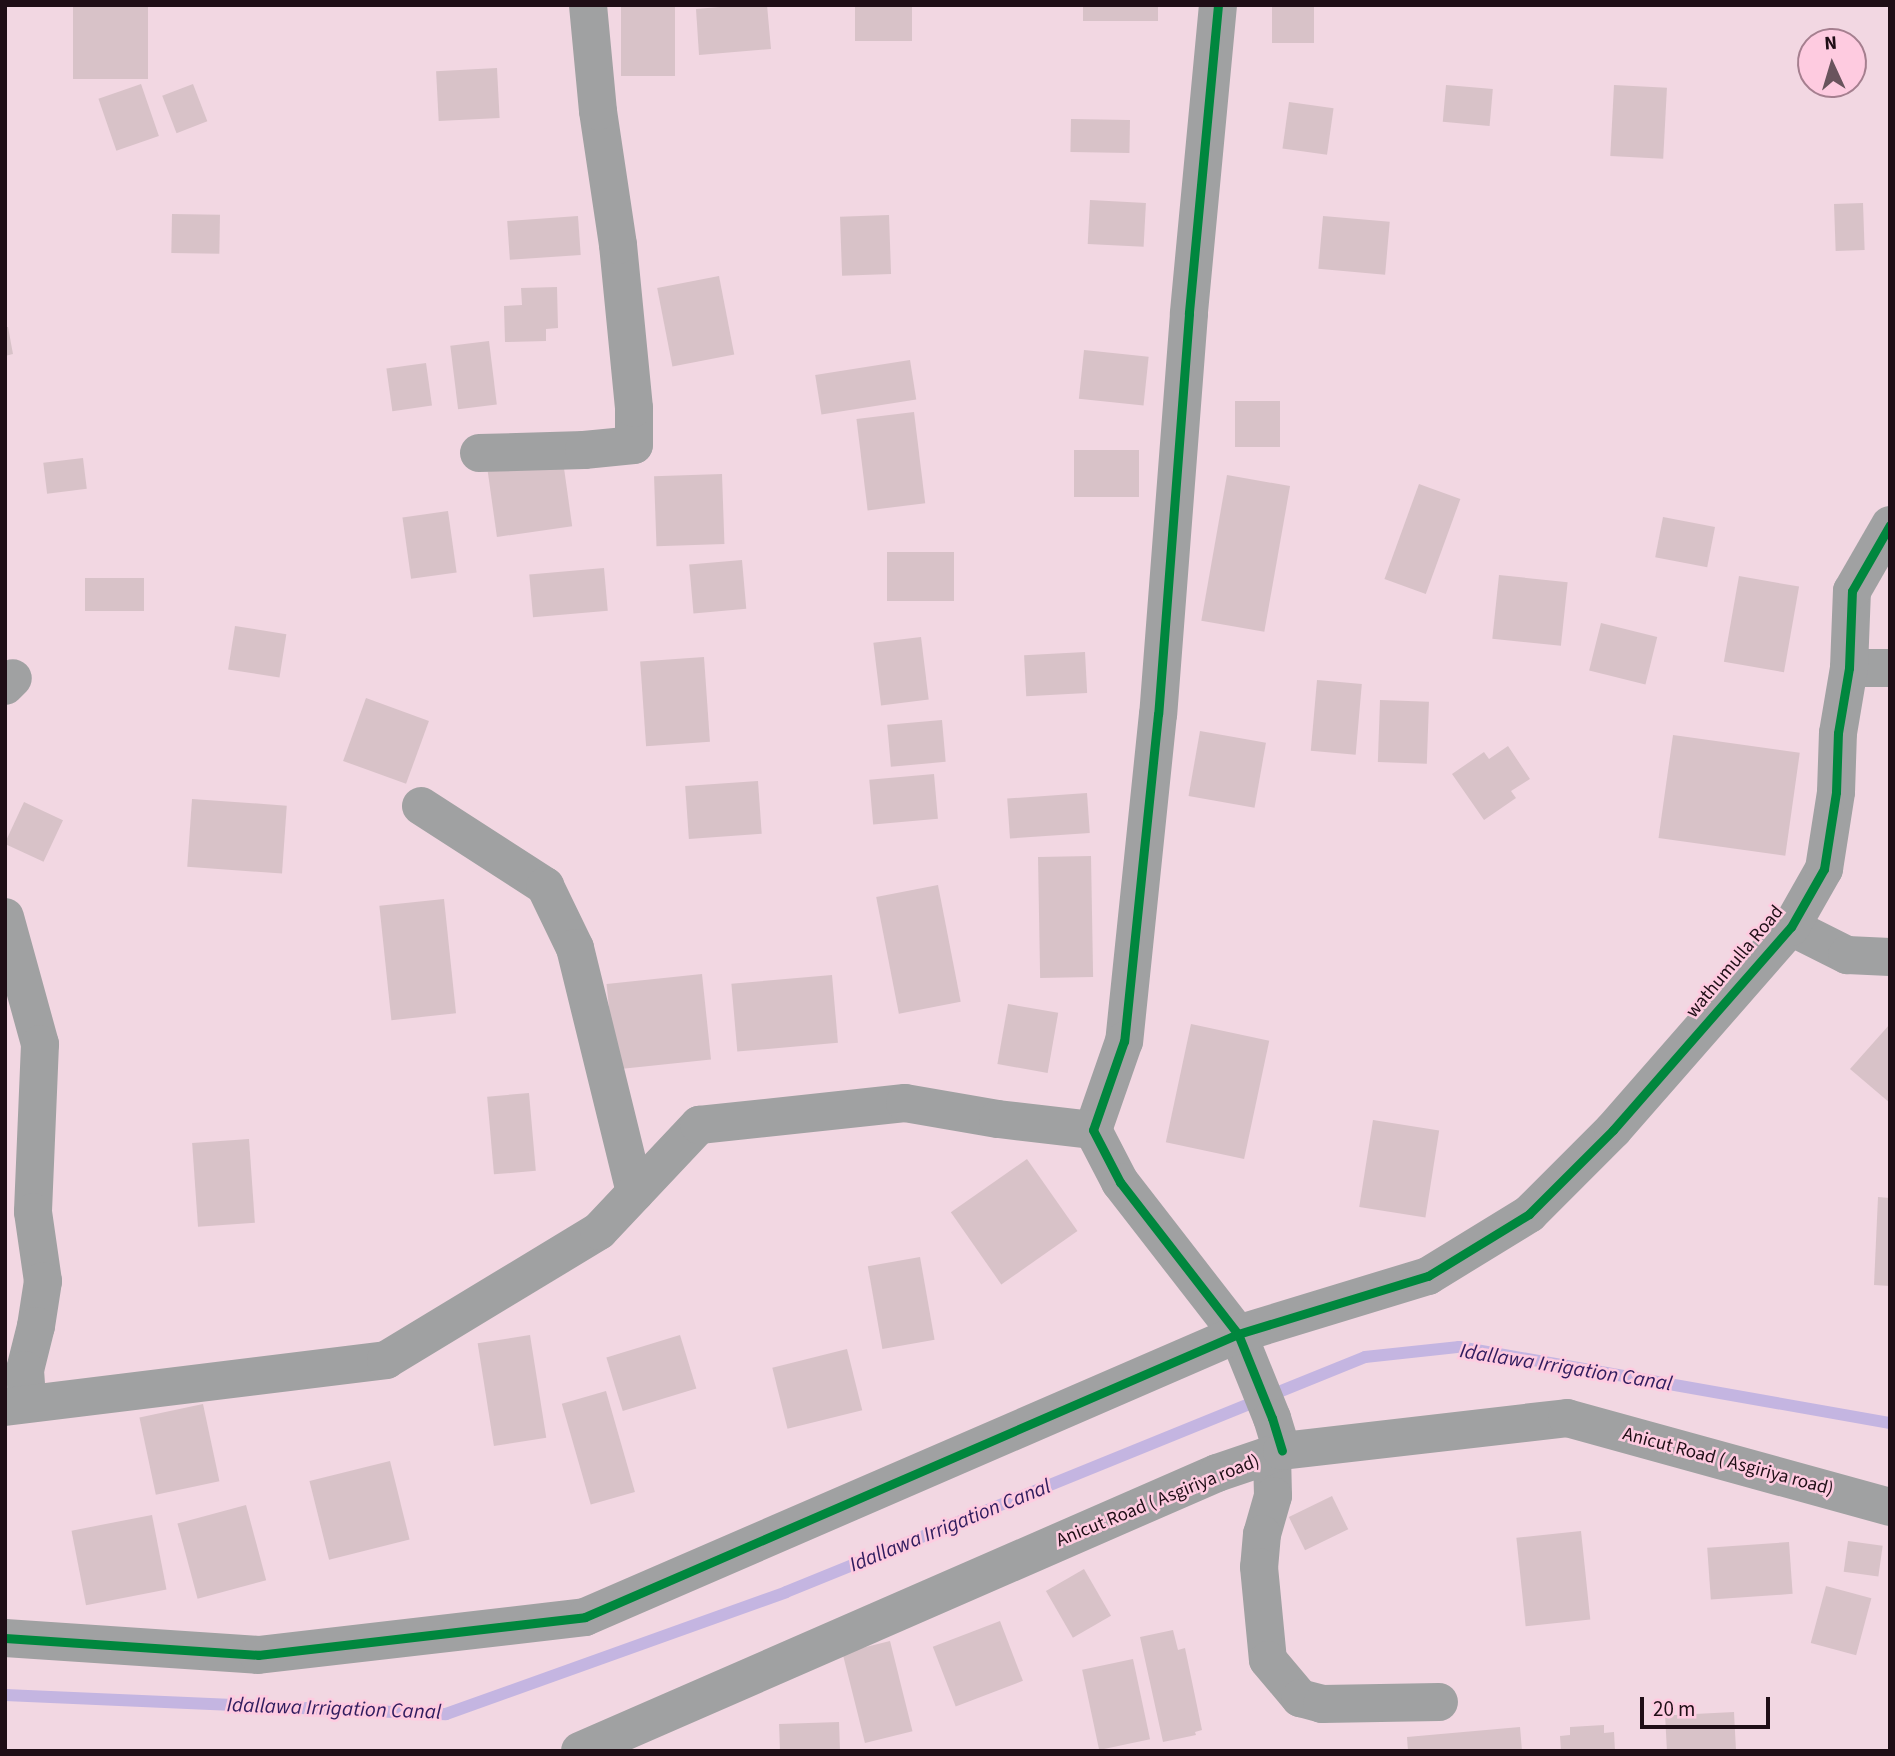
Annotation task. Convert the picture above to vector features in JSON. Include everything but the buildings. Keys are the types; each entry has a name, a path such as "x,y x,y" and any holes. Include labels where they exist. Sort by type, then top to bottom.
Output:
{"street":[{"path":"479,453 584,450 634,445 634,408 618,245 598,111 588,5"},
{"path":"1218,5 1189,314 1158,714 1124,1041 1093,1130 1120,1182 1238,1334 1252,1370 1275,1442 1273,1496 1262,1534 1259,1567 1268,1660 1300,1698 1322,1704 1438,1702"},
{"name":"wathumulla Road","path":"5,1638 258,1655 585,1617 1238,1334 1428,1276 1529,1214 1613,1130 1791,927 1824,869 1836,792 1838,733 1849,668 1852,592 1890,525"},
{"path":"1849,668 1890,668"},
{"path":"421,806 545,886 575,948 593,1012 635,1193"},
{"path":"5,917 40,1044 33,1212 43,1281 36,1326 16,1405 386,1360 599,1231 699,1125 905,1103 998,1119 1093,1130"},
{"path":"1791,927 1847,955 1890,957"},
{"name":"Anicut Road ( Asgiriya road)","path":"588,1749 1217,1473 1275,1442 1567,1418 1890,1507"}],"waterway":[{"name":"Idallawa Irrigation Canal","path":"5,1695 446,1714 786,1592 1365,1357 1459,1347 1890,1423"}],"cycle path":[{"path":"1218,5 1189,314 1158,714 1124,1041 1093,1130 1120,1182 1238,1334 1272,1418 1282,1451"},
{"path":"5,1638 258,1655 585,1617 1238,1334 1428,1276 1529,1214 1613,1130 1791,927 1824,869 1836,792 1838,733 1849,668 1852,591 1890,525"}]}
